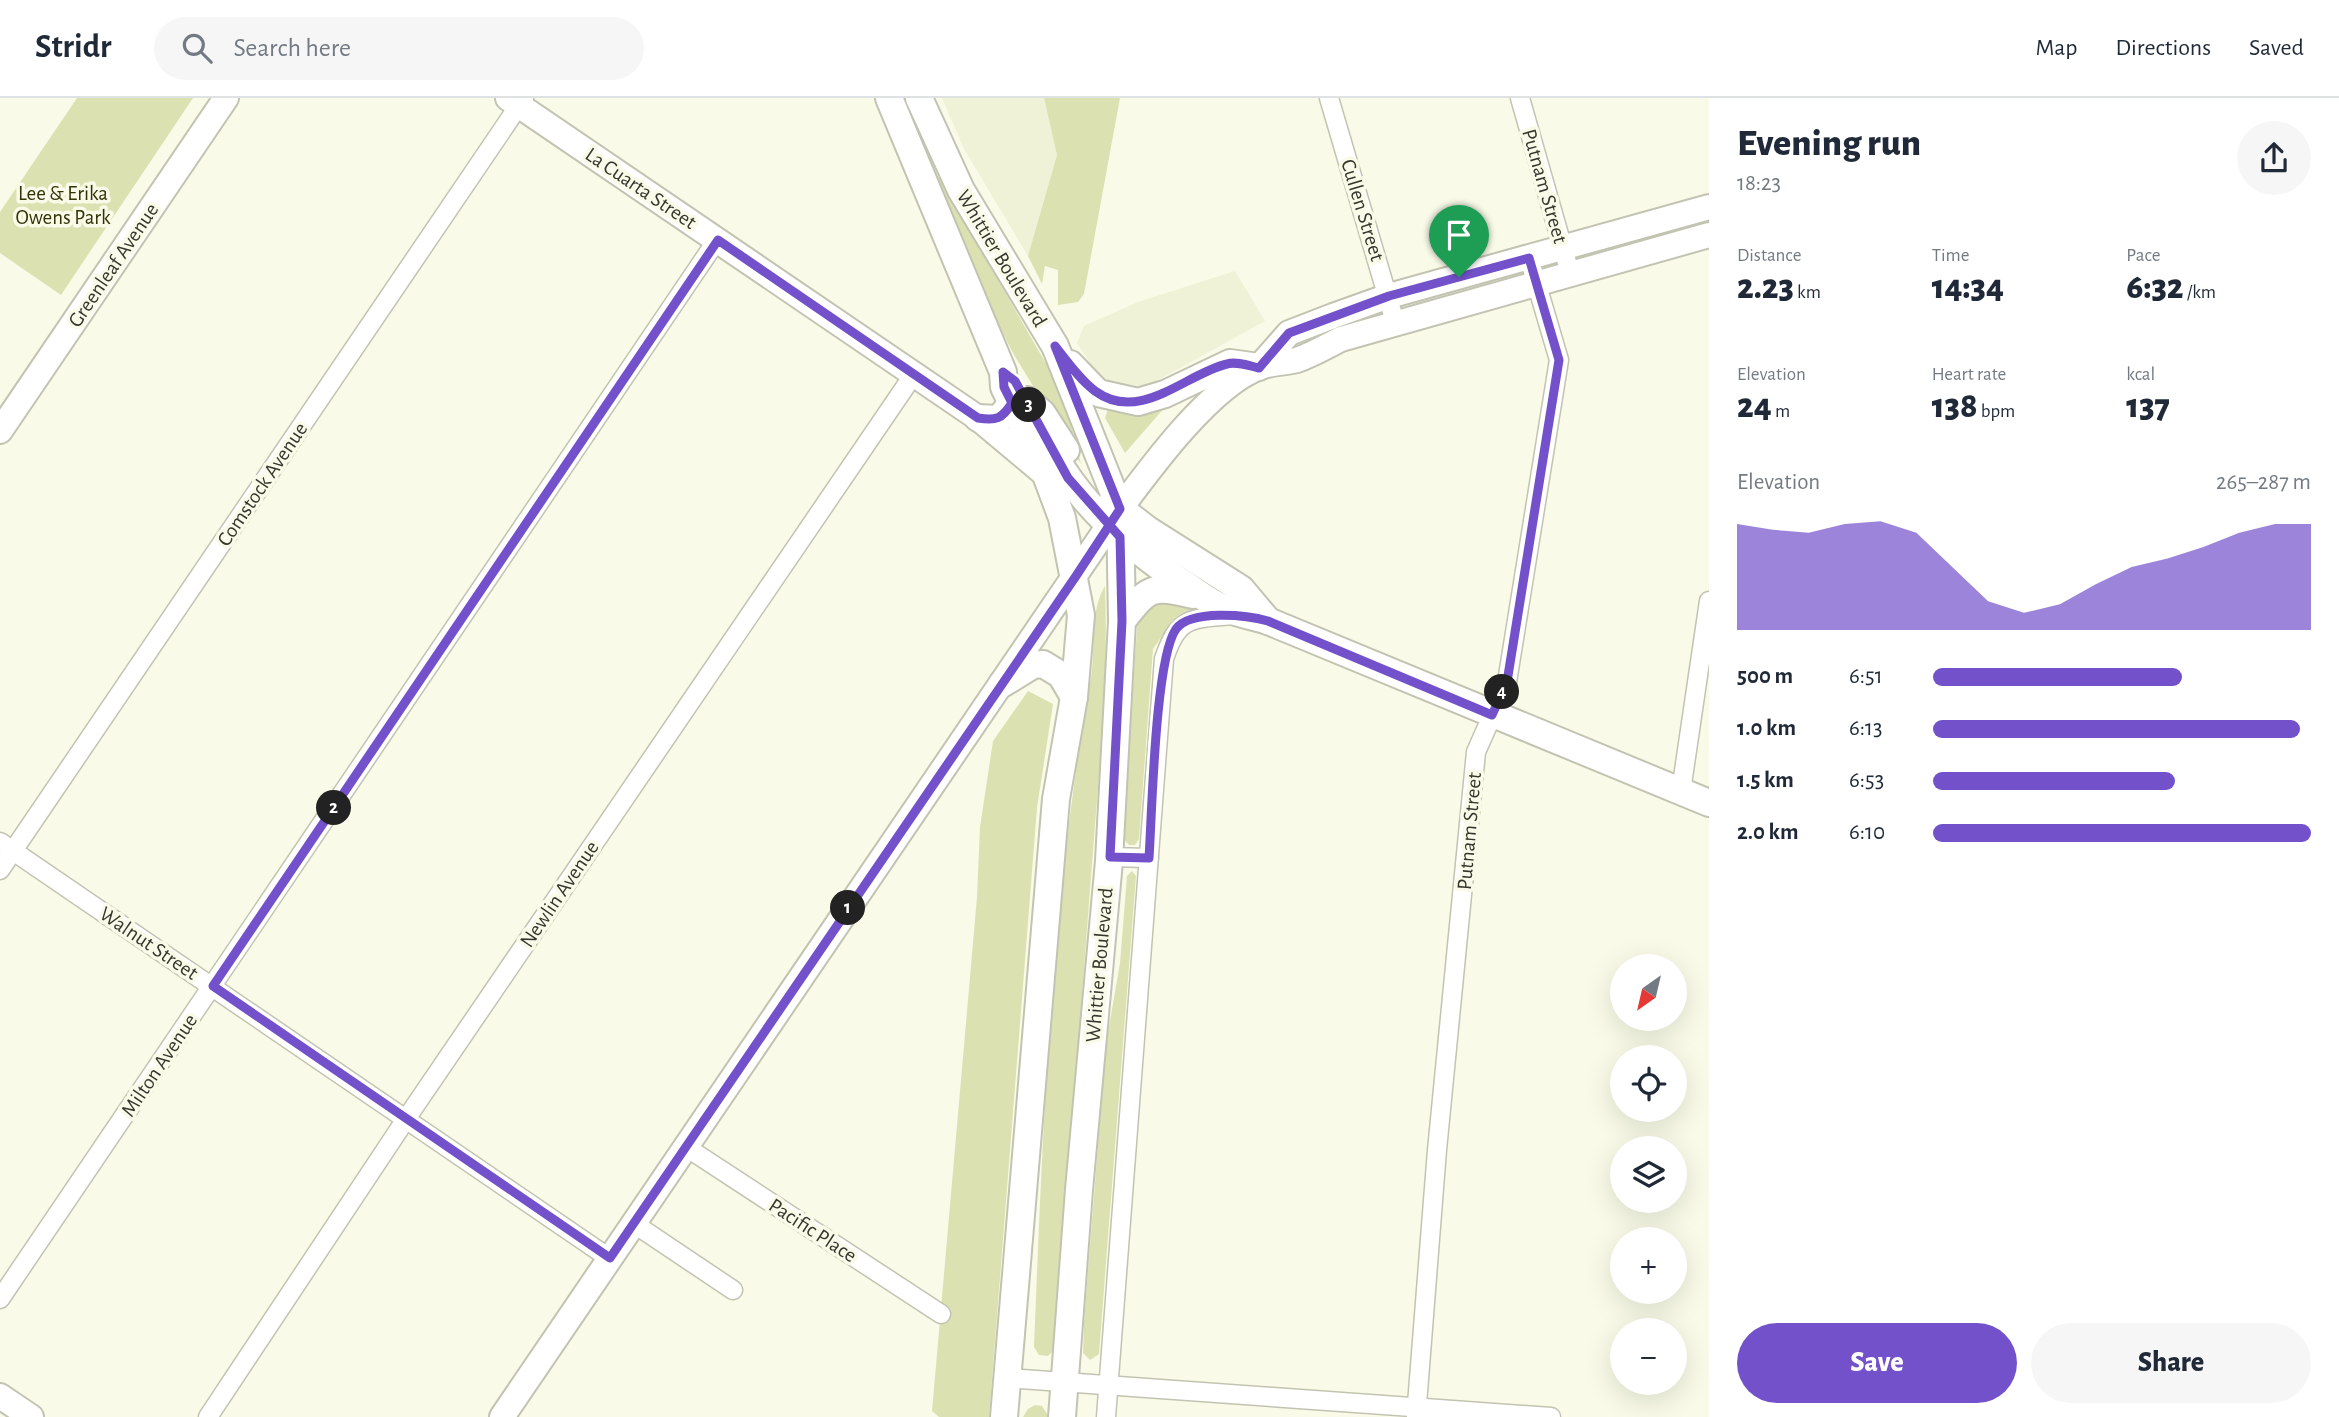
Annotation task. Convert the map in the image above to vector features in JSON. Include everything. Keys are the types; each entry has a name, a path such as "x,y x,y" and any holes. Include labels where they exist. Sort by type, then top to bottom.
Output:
{"main road":[{"name":"Whittier Boulevard","path":"888,98 1003,372 1004,387 1019,402 1062,519 1076,576 1081,615 1074,697 1056,799 1004,1417"},
{"name":"Whittier Boulevard","path":"919,98 961,190 1055,346 1116,524 1122,621 1110,857 1079,1190 1062,1417"},
{"path":"1055,346 1098,393 1138,402 1165,394 1200,374 1230,363 1259,368"},
{"path":"978,418 999,419 1019,402 1042,413 1116,524 1205,598"},
{"path":"1116,524 1241,589 1256,617"},
{"path":"1122,621 1151,590 1168,587 1205,598 1226,609 1256,617 1709,803"},
{"path":"1002,684 1033,665 1043,664 1061,675 1074,697"}],"street":[{"name":"Greenleaf Avenue","path":"0,432 226,98"},
{"name":"Cullen Street","path":"1329,98 1395,323"},
{"name":"Putnam Street","path":"1520,98 1570,274"},
{"name":"La Cuarta Street","path":"517,101 978,418 1046,475"},
{"name":"Comstock Avenue","path":"0,870 6,846 517,101"},
{"path":"1259,368 1289,333 1389,296 1709,207"},
{"path":"502,1417 1076,576 1116,524 1144,475 1205,408 1230,384 1259,368 1297,359 1341,339 1709,235"},
{"name":"Milton Avenue","path":"0,1299 718,240"},
{"name":"Putnam Street","path":"1417,1411 1438,1142 1476,752 1507,682 1559,360 1529,258"},
{"name":"Newlin Avenue","path":"208,1417 406,1119 914,374"},
{"path":"1681,791 1709,601"},
{"path":"1105,1417 1164,659 1177,628 1185,621 1256,617"},
{"name":"Walnut Street","path":"6,846 610,1258"},
{"path":"1110,857 1149,858"},
{"name":"Pacific Place","path":"686,1147 941,1314"},
{"path":"633,1223 733,1290"},
{"path":"1007,1378 1417,1411 1551,1417"},
{"path":"0,1396 31,1417"}],"shaded area":[{"path":"942,98 1044,98 1057,155 1028,256 964,149"},
{"path":"1235,271 1265,321 1151,384 1130,388 1109,382 1097,374 1077,343 1084,326 1138,302"}],"green space":[{"name":"Lee & Erika Owens Park","path":"77,98 193,98 61,295 0,253 0,212"},
{"path":"1044,98 1120,98 1084,294 1078,302 1058,305 1058,270 1045,266 1042,284 1028,256 1057,155"},
{"path":"931,164 1052,374 1071,424 1081,464 1014,355 980,288"},
{"path":"1109,406 1165,407 1125,453 1105,418"},
{"path":"1105,586 1100,768 1053,1351 1048,1356 1039,1355 1034,1347 1051,1011 1066,844 1091,678 1095,619"},
{"path":"1171,596 1201,610 1191,610 1177,617 1153,649 1139,839 1135,845 1129,845 1122,838 1138,615 1145,605"},
{"path":"1028,691 1053,704 1037,808 989,1417 939,1417 932,1411 977,897 980,827 993,741"},
{"path":"1132,871 1136,876 1099,1354 1090,1360 1083,1353 1084,1322 1106,1044 1120,963 1127,876"},
{"path":"1035,1405 1042,1406 1049,1417 1023,1417 1028,1409"}],"route":[{"path":"1459,277 1389,296 1289,333 1259,368 1230,363 1200,374 1165,394 1138,402 1110,398 1098,393 1055,346 1120,509 1108,526 1076,576 916,811 836,924 610,1258 213,986 718,240 978,418 999,419 1012,403 1004,387 1003,372 1015,381 1027,400 1068,478 1108,526 1120,537 1122,621 1110,857 1149,858 1164,659 1177,628 1185,621 1244,614 1268,621 1492,715 1507,682 1559,360 1529,258 1459,277"}]}
